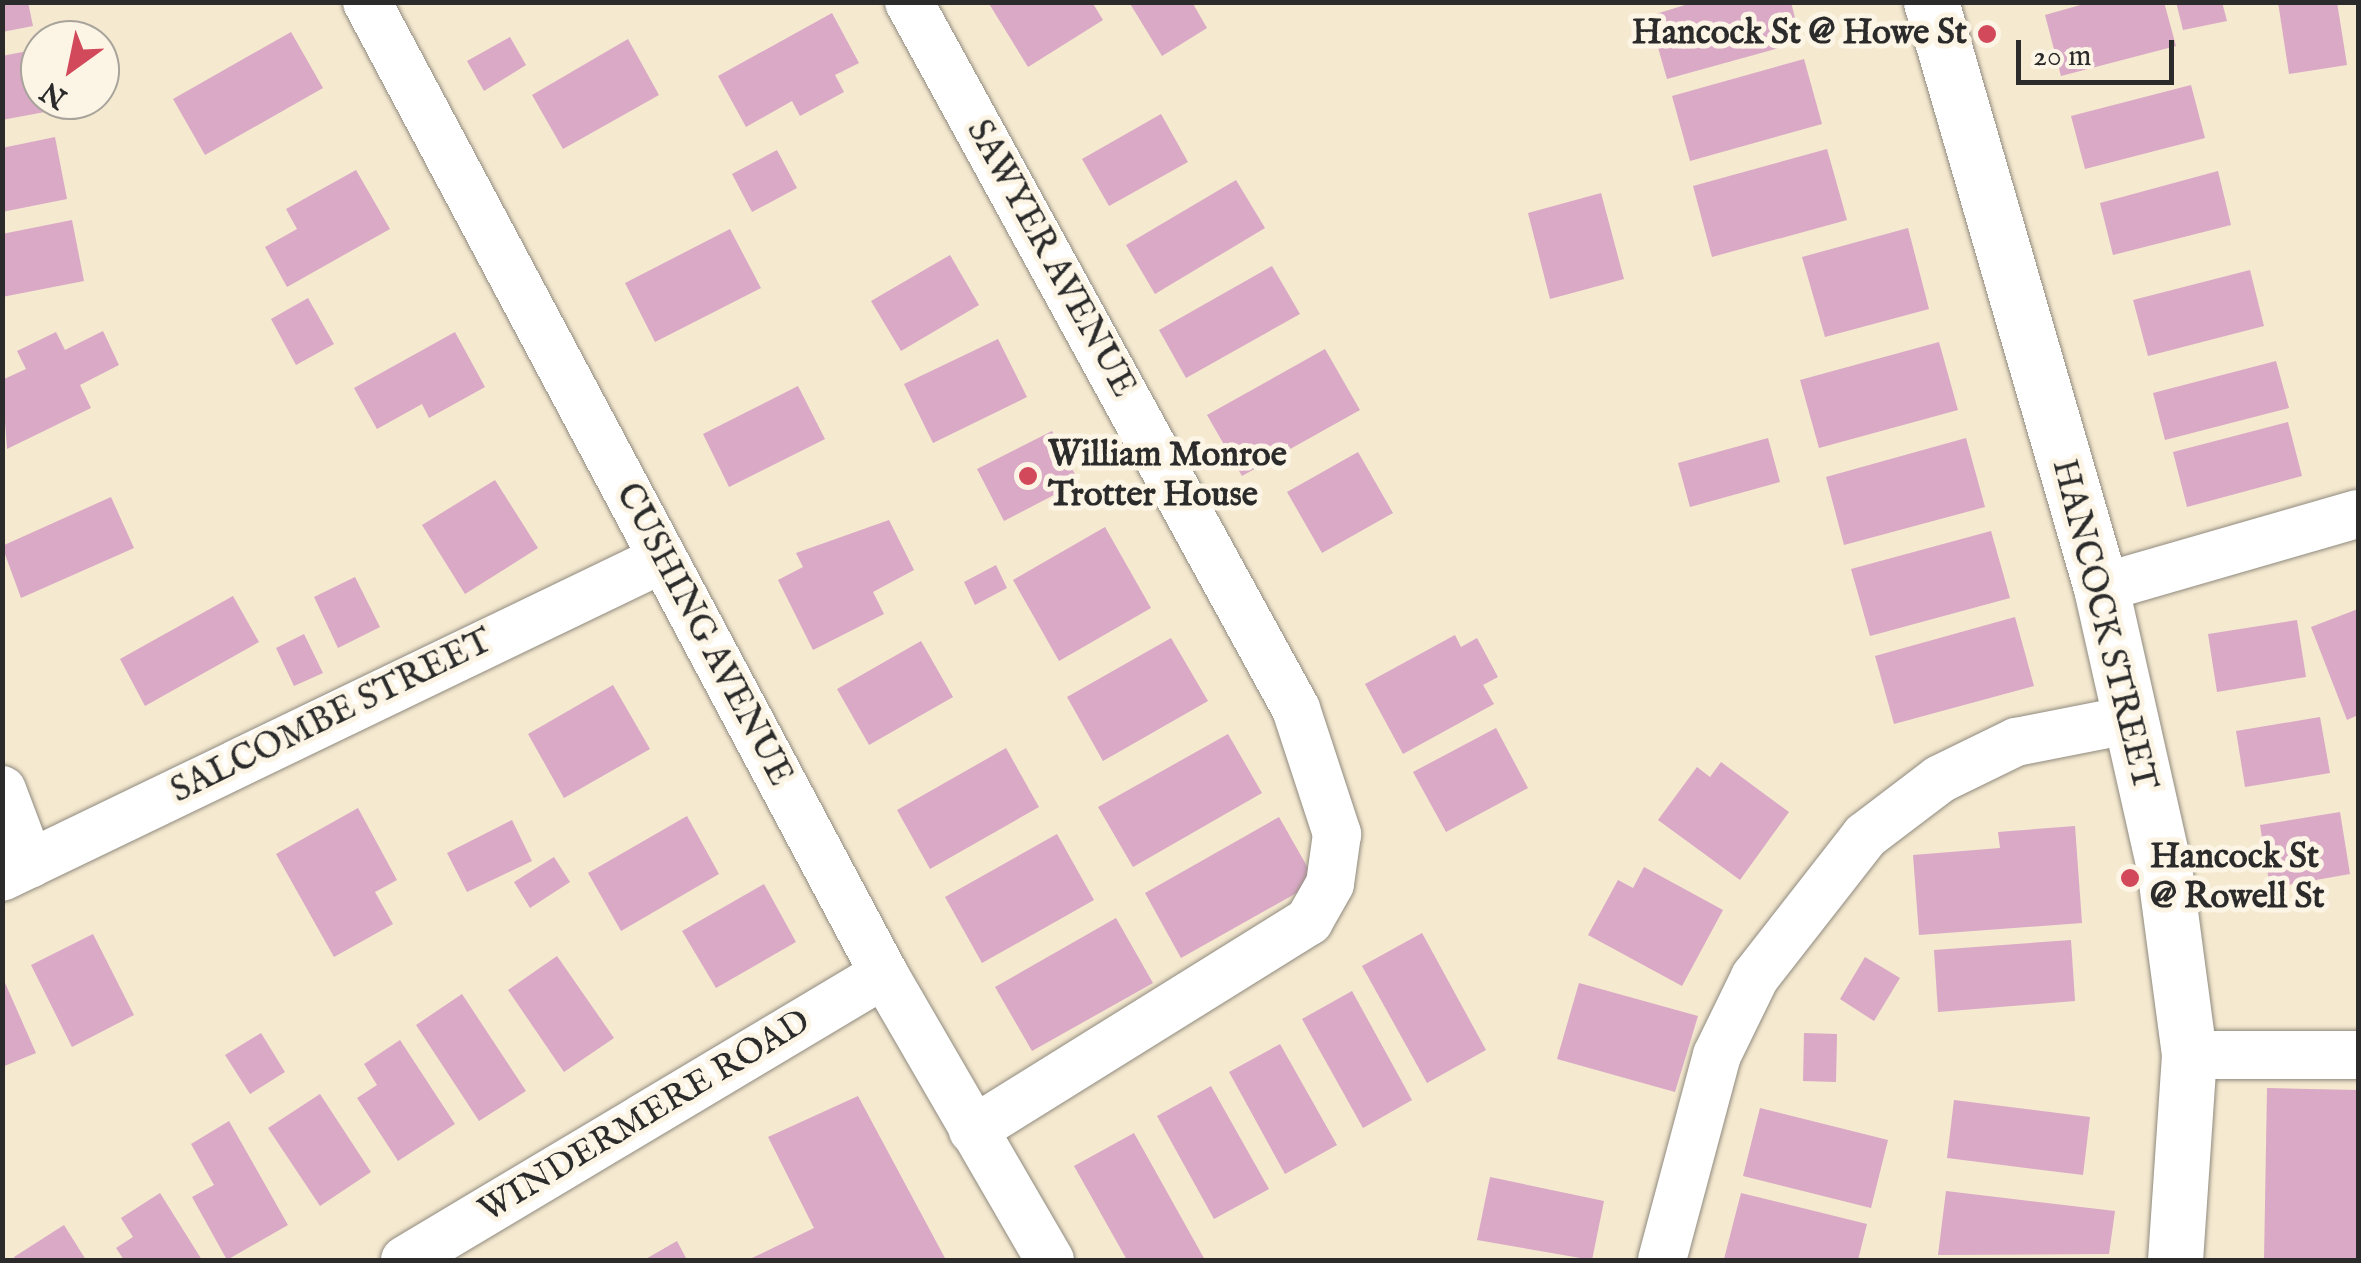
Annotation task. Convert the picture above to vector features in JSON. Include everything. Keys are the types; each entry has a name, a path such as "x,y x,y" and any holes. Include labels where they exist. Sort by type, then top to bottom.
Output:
{"main road":[{"name":"HANCOCK STREET","path":"1932,2 2101,588 2164,868 2190,1055 2175,1260"}],"street":[{"name":"CUSHING AVENUE","path":"367,2 884,974 1050,1260"},
{"name":"SAWYER AVENUE","path":"909,2 1296,709 1337,834 1330,884 1309,921 973,1130"},
{"path":"2101,588 2358,514"},
{"name":"SALCOMBE STREET","path":"16,871 662,559"},
{"path":"1662,1260 1717,1055 1755,978 1865,836 1940,779 2016,742 2128,720"},
{"path":"2,790 16,871"},
{"name":"WINDERMERE ROAD","path":"405,1260 884,974"},
{"path":"2190,1055 2358,1055"}],"building":[{"path":"2,2 28,2 32,20 20,20 20,29 2,32"},
{"path":"988,2 1092,2 1103,20 1028,67"},
{"path":"1129,2 1192,2 1207,28 1162,56"},
{"path":"1695,2 1791,2 1801,42 1667,79 1649,16"},
{"path":"2091,2 2164,2 2176,46 2061,76 2045,15"},
{"path":"2176,2 2222,2 2227,21 2183,30"},
{"path":"2278,2 2337,2 2347,65 2289,74"},
{"path":"832,13 859,63 835,75 844,92 800,116 792,101 746,127 718,76"},
{"path":"291,32 323,88 205,155 173,99"},
{"path":"510,37 526,65 484,91 467,61"},
{"path":"628,39 659,95 563,149 532,95"},
{"path":"20,52 20,117 2,120 2,56"},
{"path":"1804,59 1822,124 1690,161 1672,96"},
{"path":"2191,85 2205,138 2085,169 2071,116"},
{"path":"1161,114 1188,162 1109,206 1082,159"},
{"path":"55,137 67,199 2,212 2,148"},
{"path":"1827,149 1847,220 1712,257 1693,186"},
{"path":"777,150 797,188 752,212 732,174"},
{"path":"356,170 390,229 287,287 265,247 297,229 286,209"},
{"path":"2218,171 2231,225 2113,255 2100,203"},
{"path":"1236,180 1265,228 1155,294 1126,245"},
{"path":"1601,193 1624,279 1550,299 1528,213"},
{"path":"72,220 84,281 2,297 2,234"},
{"path":"1908,228 1929,309 1825,337 1802,257"},
{"path":"730,229 761,288 655,342 625,283"},
{"path":"950,255 979,305 901,351 871,301"},
{"path":"1272,266 1300,314 1186,378 1159,330"},
{"path":"2250,270 2264,326 2148,356 2133,300"},
{"path":"308,298 334,344 296,365 271,319"},
{"path":"103,331 119,365 80,385 91,408 7,449 2,380 26,369 17,351 56,332 65,350"},
{"path":"455,332 485,387 429,418 422,404 377,429 354,388"},
{"path":"998,339 1027,397 933,443 904,384"},
{"path":"1939,342 1958,410 1819,448 1800,380"},
{"path":"1325,349 1360,410 1242,476 1207,415"},
{"path":"2276,361 2289,408 2165,440 2153,393"},
{"path":"798,386 825,439 729,487 703,434"},
{"path":"2288,422 2302,476 2187,507 2173,452"},
{"name":"William Monroe Trotter House","path":"1052,431 1079,482 1004,521 977,469"},
{"path":"1768,438 1780,482 1690,507 1678,463"},
{"path":"1966,438 1985,507 1844,545 1826,477"},
{"path":"1358,452 1393,513 1322,553 1287,492"},
{"path":"495,480 538,548 465,594 422,525"},
{"path":"111,497 134,548 21,598 2,546"},
{"path":"889,520 914,570 873,592 884,614 813,650 778,580 803,567 796,553"},
{"path":"1105,527 1151,608 1059,661 1013,580"},
{"path":"1991,531 2010,598 1870,636 1851,569"},
{"path":"996,565 1007,588 975,605 964,582"},
{"path":"355,577 380,627 338,648 314,597"},
{"path":"233,596 259,642 145,706 120,659"},
{"path":"2358,609 2358,715 2347,720 2311,627"},
{"path":"2015,617 2034,686 1894,724 1875,656"},
{"path":"2297,620 2306,677 2217,692 2208,634"},
{"path":"304,634 323,673 294,686 276,648"},
{"path":"1455,635 1461,647 1477,638 1498,677 1483,685 1494,704 1403,754 1365,684"},
{"path":"1171,638 1208,701 1103,761 1067,697"},
{"path":"921,641 953,697 869,745 837,689"},
{"path":"613,685 650,749 564,798 528,734"},
{"path":"2320,717 2330,773 2245,787 2236,731"},
{"path":"1496,728 1528,788 1446,832 1413,772"},
{"path":"1228,734 1262,793 1133,867 1098,807"},
{"path":"1006,748 1039,807 930,869 897,810"},
{"path":"1721,762 1789,812 1740,880 1658,820 1697,767 1710,777"},
{"path":"358,808 397,880 375,892 393,924 334,957 276,854"},
{"path":"2340,812 2350,874 2270,888 2260,825"},
{"path":"687,816 719,874 621,931 588,873"},
{"path":"1279,817 1316,882 1181,958 1145,893"},
{"path":"512,820 532,861 467,892 447,853"},
{"path":"2075,826 2082,923 1919,935 1913,855 2000,848 1998,832"},
{"path":"1057,834 1094,900 982,963 945,897"},
{"path":"554,857 570,882 530,908 514,882"},
{"path":"1644,867 1723,910 1682,986 1588,935 1618,880 1633,888"},
{"path":"764,884 796,942 716,988 682,931"},
{"path":"1116,918 1153,983 1032,1051 995,987"},
{"path":"1422,933 1486,1050 1427,1083 1362,966"},
{"path":"93,934 134,1015 72,1047 31,965"},
{"path":"2071,940 2075,1001 1938,1012 1934,950"},
{"path":"557,956 614,1038 564,1072 508,990"},
{"path":"1865,957 1900,978 1874,1021 1840,999"},
{"path":"2,976 36,1053 2,1067"},
{"path":"1579,983 1698,1016 1675,1092 1557,1059"},
{"path":"1352,991 1412,1100 1363,1128 1302,1019"},
{"path":"462,994 526,1091 479,1121 416,1025"},
{"path":"261,1033 285,1072 250,1094 225,1055"},
{"path":"1804,1033 1837,1034 1836,1082 1803,1081"},
{"path":"400,1040 455,1124 398,1161 357,1098 377,1085 364,1064"},
{"path":"1280,1044 1337,1145 1285,1174 1229,1072"},
{"path":"1211,1086 1269,1189 1214,1219 1157,1116"},
{"path":"2267,1088 2358,1090 2358,1260 2264,1260"},
{"path":"320,1094 371,1172 320,1206 268,1128"},
{"path":"858,1096 946,1260 748,1260 814,1228 768,1137"},
{"path":"1954,1100 2090,1117 2083,1175 1947,1158"},
{"path":"1760,1108 1888,1140 1871,1208 1743,1176"},
{"path":"229,1121 288,1225 227,1260 192,1197 214,1185 191,1144"},
{"path":"1134,1133 1205,1260 1127,1260 1074,1166"},
{"path":"1490,1177 1604,1201 1592,1260 1477,1240"},
{"path":"1946,1191 2115,1211 2109,1254 1938,1255"},
{"path":"160,1193 202,1260 124,1260 116,1248 133,1237 121,1218"},
{"path":"1741,1193 1867,1224 1858,1260 1724,1259"},
{"path":"64,1225 86,1260 16,1260 14,1257"},
{"path":"677,1241 687,1260 644,1260"}],"place":[{"name":"Hancock St @ Howe St","path":"1987,34"},
{"name":"William Monroe Trotter House","path":"1028,476"},
{"name":"Hancock St @ Rowell St","path":"2130,878"}]}
